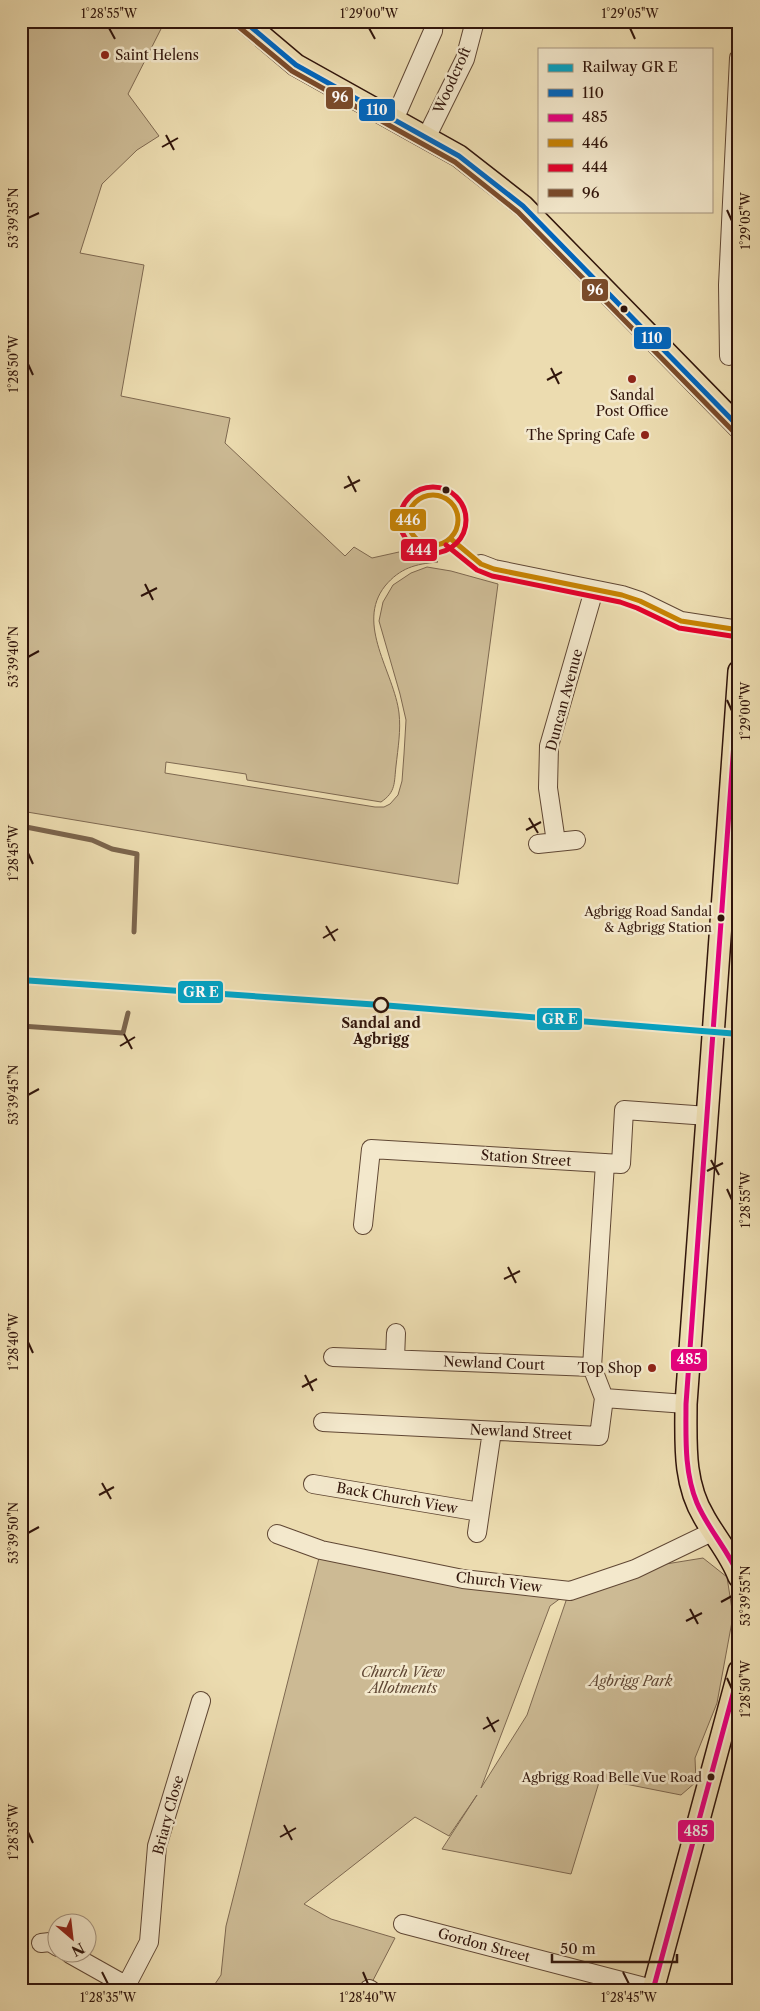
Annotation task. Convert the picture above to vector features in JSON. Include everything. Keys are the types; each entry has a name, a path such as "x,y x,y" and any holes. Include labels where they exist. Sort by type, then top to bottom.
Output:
{"main road":[{"path":"244,21 296,65 459,156 523,206 739,426"},
{"path":"739,671 686,1404 686,1466 690,1484 704,1517 714,1531 739,1577"},
{"path":"654,1990 739,1671"}],"street":[{"path":"394,120 433,31 434,21"},
{"name":"Woodcroft","path":"426,138 465,59 475,21"},
{"path":"729,356 728,286 739,58"},
{"path":"481,564 594,590 622,594 681,621 739,630"},
{"name":"Duncan Avenue","path":"576,840 547,843 549,746 594,590"},
{"path":"686,1404 604,1398 592,1367 606,1163 621,1164 624,1110 708,1116"},
{"name":"Station Street","path":"363,1225 371,1148 606,1163"},
{"path":"395,1359 396,1333"},
{"name":"Newland Court","path":"333,1357 592,1367"},
{"name":"Newland Street","path":"323,1422 599,1436 604,1398"},
{"path":"477,1533 492,1431"},
{"name":"Back Church View","path":"313,1484 480,1512"},
{"name":"Church View","path":"278,1534 321,1550 463,1579 570,1591 635,1569 714,1531"},
{"name":"Briary Close","path":"86,1964 125,1988 149,1942 157,1846 200,1701"},
{"name":"Gordon Street","path":"403,1924 654,1990"}],"green space":[{"path":"21,21 165,21 128,94 159,136 137,150 102,184 80,253 144,265 121,396 230,418 225,443 345,556 354,547 372,558 417,548 438,562 422,564 402,571 385,586 377,601 374,616 375,632 396,697 400,719 392,791 381,802 247,780 246,774 166,762 165,773 375,807 384,807 390,804 398,795 402,781 406,720 379,621 383,602 393,585 411,573 427,567 451,571 498,584 458,884 21,811"},
{"name":"Church View Allotments","path":"321,1550 570,1591 635,1569 703,1558 727,1577 733,1616 717,1703 695,1758 696,1782 681,1795 600,1779 571,1874 442,1849 477,1795 449,1836 415,1817 304,1904 331,1919 395,1938 368,1990 211,1990 221,1975 226,1926","holes":["569,1592 527,1715 481,1788 550,1606"]}],"waterway":[{"path":"21,826 92,840 112,849 137,854 134,932"},
{"path":"21,1026 123,1033 128,1013"}],"transit line":[{"name":"110","path":"244,21 296,65 459,156 523,206 739,427"},
{"name":"96","path":"239,27 292,71 455,162 518,212 734,432"},
{"name":"444","path":"433,487 446,490 456,497 463,507 466,520 463,533 456,543 446,550 433,553 420,550 410,543 403,533 400,520 403,507 410,497 420,490 433,487"},
{"name":"446","path":"428,495 438,495 451,502 458,515 458,520 458,525 451,538 438,545 428,545 419,541 412,534 408,525 408,515 412,506 419,499 428,495"},
{"name":"446","path":"451,539 481,564 494,569 622,595 640,601 681,621 739,630"},
{"name":"444","path":"446,545 477,570 492,576 620,602 679,628 738,637"},
{"name":"485","path":"739,674 686,1404 688,1467 693,1491 707,1522 739,1576"},
{"path":"21,980 381,1005 739,1034"},
{"name":"485","path":"653,1990 739,1672"}],"place":[{"name":"Saint Helens","path":"105,55"},
{"name":"Sandal Post Office","path":"632,379"},
{"name":"The Spring Cafe","path":"645,435"},
{"name":"Agbrigg Road Sandal & Agbrigg Station","path":"721,918"},
{"name":"Sandal and Agbrigg","path":"381,1005"},
{"name":"Top Shop","path":"652,1368"},
{"name":"Agbrigg Road Belle Vue Road","path":"711,1777"}],"park label":[{"name":"Agbrigg Park","path":"631,1681"}]}
